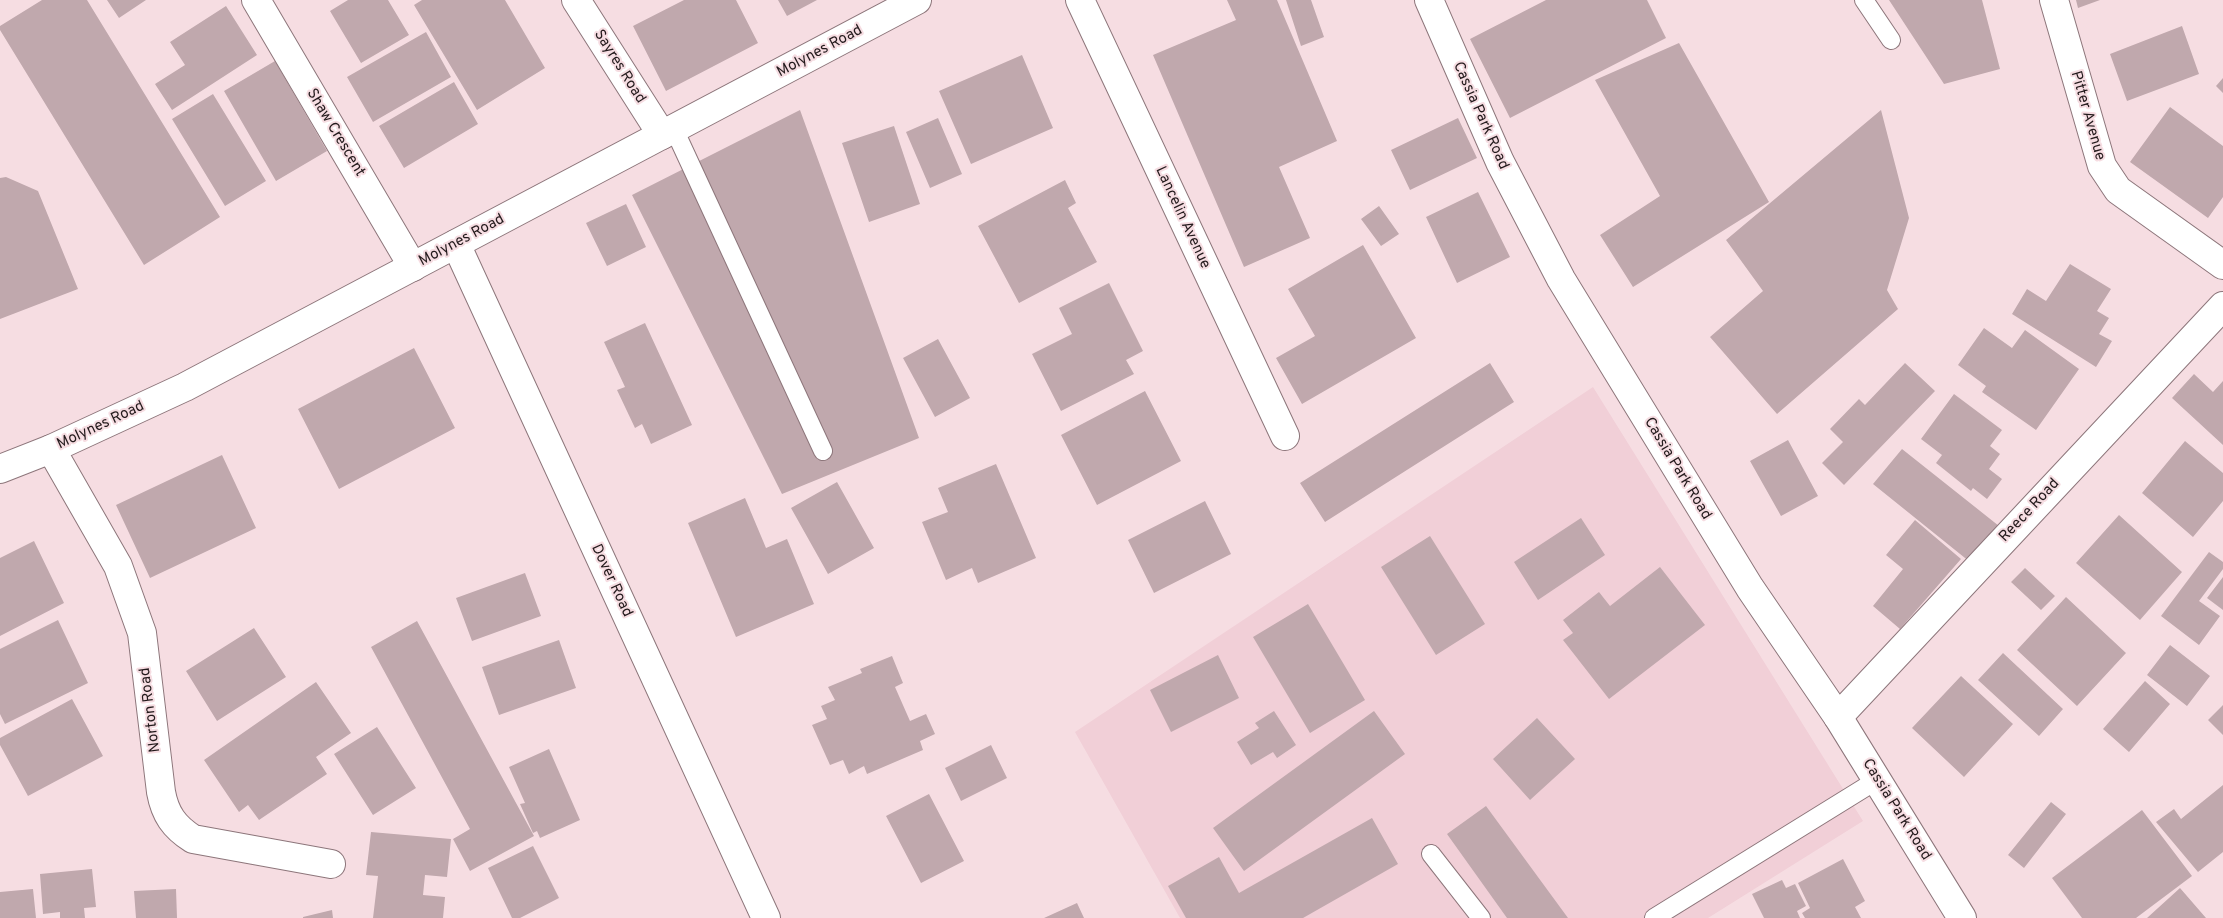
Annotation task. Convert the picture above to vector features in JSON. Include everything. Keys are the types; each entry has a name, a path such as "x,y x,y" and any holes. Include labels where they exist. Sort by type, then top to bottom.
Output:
{"street":[{"name":"Shaw Crescent","path":"256,0 413,267"},
{"name":"Sayres Road","path":"576,0 668,132"},
{"name":"Molynes Road","path":"0,469 51,449 185,387 917,0"},
{"name":"Lancelin Avenue","path":"1080,0 1284,436"},
{"name":"Cassia Park Road","path":"1429,0 1500,162 1561,279 1750,588 1838,716 1962,918"},
{"name":"Pitter Avenue","path":"2054,0 2102,166 2118,190 2223,265"},
{"name":"Dover Road","path":"456,244 766,918"},
{"name":"Reece Road","path":"1838,716 2223,306"},
{"name":"Norton Road","path":"51,449 118,566 142,633 163,807 170,820 180,831 193,839 331,864"}],"lane":[{"path":"1864,0 1891,40"},
{"path":"668,132 823,451"},
{"path":"1654,918 1878,780"},
{"path":"1431,854 1481,918"}],"shaded area":[{"path":"1593,387 1863,821 1708,918 1180,918 1075,732"}],"building":[{"path":"42,0 87,0 220,217 144,265 0,30 0,26"},
{"path":"107,0 146,0 119,18"},
{"path":"348,0 388,0 409,35 361,63 330,11"},
{"path":"422,0 505,0 545,68 477,110 414,5"},
{"path":"684,0 736,0 758,43 666,91 633,26"},
{"path":"778,0 817,0 787,16"},
{"path":"1227,0 1277,0 1337,141 1279,167 1310,238 1244,267 1153,55 1236,20"},
{"path":"1286,0 1311,0 1324,37 1301,46"},
{"path":"1546,0 1647,0 1666,38 1510,118 1470,39"},
{"path":"1889,0 1982,0 2000,69 1944,84"},
{"path":"2076,0 2100,0 2078,8"},
{"path":"226,6 257,55 172,110 155,84 185,65 170,42"},
{"path":"2182,26 2199,74 2127,101 2110,54"},
{"path":"426,32 451,77 373,122 347,77"},
{"path":"1679,43 1769,202 1633,287 1600,235 1660,196 1595,80"},
{"path":"1022,55 1053,128 971,164 939,91"},
{"path":"275,61 327,151 276,181 224,91"},
{"path":"2223,78 2223,93 2216,86"},
{"path":"454,82 478,124 404,168 379,126"},
{"path":"213,94 266,181 225,206 172,119"},
{"path":"2170,107 2223,146 2223,197 2208,218 2130,162"},
{"path":"800,110 919,438 782,494 632,195"},
{"path":"1881,110 1909,218 1887,290 1898,309 1777,414 1710,337 1763,291 1726,240"},
{"path":"938,118 962,174 930,188 906,132"},
{"path":"1458,118 1477,158 1410,190 1391,150"},
{"path":"894,126 920,204 869,222 842,143"},
{"path":"6,177 38,191 78,289 0,319 0,178"},
{"path":"1065,180 1076,203 1068,208 1097,262 1019,303 978,226"},
{"path":"1478,192 1510,257 1457,283 1426,217"},
{"path":"626,204 646,247 607,266 586,223"},
{"path":"1379,206 1399,234 1381,246 1361,219"},
{"path":"1363,245 1416,338 1302,404 1276,358 1315,336 1288,289"},
{"path":"2070,264 2111,289 2097,311 2109,318 2099,334 2112,341 2096,367 2012,314 2027,289 2046,301"},
{"path":"1109,283 1143,351 1126,360 1134,374 1061,411 1032,354 1072,334 1059,308"},
{"path":"645,323 692,425 651,444 642,424 635,428 617,390 625,387 604,342"},
{"path":"1984,328 2012,348 2025,330 2079,369 2036,430 1982,392 1986,386 1958,365"},
{"path":"938,339 970,398 935,417 903,358"},
{"path":"414,348 455,428 339,489 298,409"},
{"path":"1490,363 1514,402 1325,522 1300,483"},
{"path":"1905,363 1935,391 1844,485 1822,463 1843,442 1830,429 1859,399 1865,405"},
{"path":"2194,374 2213,392 2223,381 2223,445 2172,398"},
{"path":"1145,391 1181,461 1097,505 1061,435"},
{"path":"1954,394 2002,430 1990,446 2000,454 1989,469 2002,479 1987,499 1973,488 1971,491 1936,463 1942,455 1921,439"},
{"path":"1788,440 1818,496 1781,516 1750,461"},
{"path":"2185,441 2223,473 2223,501 2193,537 2142,493"},
{"path":"1902,449 1999,526 1970,562 1873,484"},
{"path":"222,455 256,528 150,578 116,505"},
{"path":"996,464 1036,558 978,583 972,568 946,580 922,522 948,512 938,488"},
{"path":"837,482 874,548 828,574 791,508"},
{"path":"745,498 766,548 787,539 814,604 736,637 688,523"},
{"path":"1205,501 1231,554 1154,593 1128,540"},
{"path":"2119,515 2182,572 2140,620 2076,563"},
{"path":"1581,518 1605,555 1538,600 1514,562"},
{"path":"1915,520 1961,559 1900,629 1873,606 1903,569 1886,555"},
{"path":"1430,536 1485,624 1436,655 1381,567"},
{"path":"34,541 64,603 0,636 0,558"},
{"path":"2209,552 2223,562 2223,569 2199,601 2220,616 2199,645 2161,616"},
{"path":"1660,567 1705,625 1609,699 1563,640 1573,633 1563,620 1599,592 1610,606"},
{"path":"2025,568 2055,596 2041,610 2011,582"},
{"path":"525,573 541,616 472,641 456,598"},
{"path":"2223,577 2223,610 2207,598"},
{"path":"2066,597 2126,653 2077,706 2017,650"},
{"path":"1308,604 1365,700 1310,733 1253,637"},
{"path":"58,620 88,683 5,724 0,714 0,649"},
{"path":"417,621 534,836 470,871 453,839 470,829 371,647"},
{"path":"254,628 286,677 217,721 186,671"},
{"path":"559,640 576,688 499,715 482,667"},
{"path":"2170,645 2210,676 2187,706 2147,675"},
{"path":"2003,653 2063,709 2039,736 1978,680"},
{"path":"1218,655 1239,698 1171,732 1150,690"},
{"path":"892,656 903,683 895,687 910,721 926,714 935,734 920,741 923,750 867,774 864,766 849,774 843,760 830,765 812,725 827,719 821,706 835,700 828,687 862,673 860,669"},
{"path":"1961,676 2013,724 1964,777 1912,728"},
{"path":"2145,681 2170,704 2129,752 2103,729"},
{"path":"316,682 351,733 316,757 327,774 259,820 248,805 239,812 204,760"},
{"path":"72,699 103,756 28,796 0,745 0,738"},
{"path":"2223,705 2223,735 2208,720"},
{"path":"1274,711 1296,745 1277,758 1273,752 1251,765 1237,742 1259,728 1255,723"},
{"path":"1374,711 1405,754 1244,871 1213,828"},
{"path":"1537,718 1575,759 1530,800 1493,759"},
{"path":"377,727 416,788 373,815 334,754"},
{"path":"991,745 1007,778 961,801 945,768"},
{"path":"549,749 580,820 540,838 537,831 533,833 520,804 525,803 509,767"},
{"path":"2223,785 2223,852 2198,872 2156,822 2174,809 2181,819"},
{"path":"929,794 964,861 921,883 886,816"},
{"path":"2051,802 2066,814 2024,868 2008,855"},
{"path":"1486,806 1568,918 1507,918 1447,834"},
{"path":"2142,810 2192,876 2136,918 2082,918 2052,878"},
{"path":"1372,818 1398,864 1303,918 1186,918 1168,886 1219,857 1239,893"},
{"path":"371,832 451,839 447,877 425,875 423,895 445,897 443,918 373,918 378,876 366,875"},
{"path":"533,846 559,898 520,918 512,918 488,868"},
{"path":"1843,859 1865,901 1855,907 1861,918 1805,918 1802,913 1810,908 1798,883"},
{"path":"92,869 96,907 84,908 85,918 60,918 60,912 43,914 40,874"},
{"path":"1782,880 1786,888 1795,884 1806,906 1797,911 1800,918 1764,918 1752,894"},
{"path":"2180,888 2206,918 2147,918"},
{"path":"33,889 36,918 0,918 0,892"},
{"path":"176,889 177,918 136,918 134,891"},
{"path":"1077,903 1084,918 1044,918"},
{"path":"332,910 333,918 303,918 303,917"}]}
